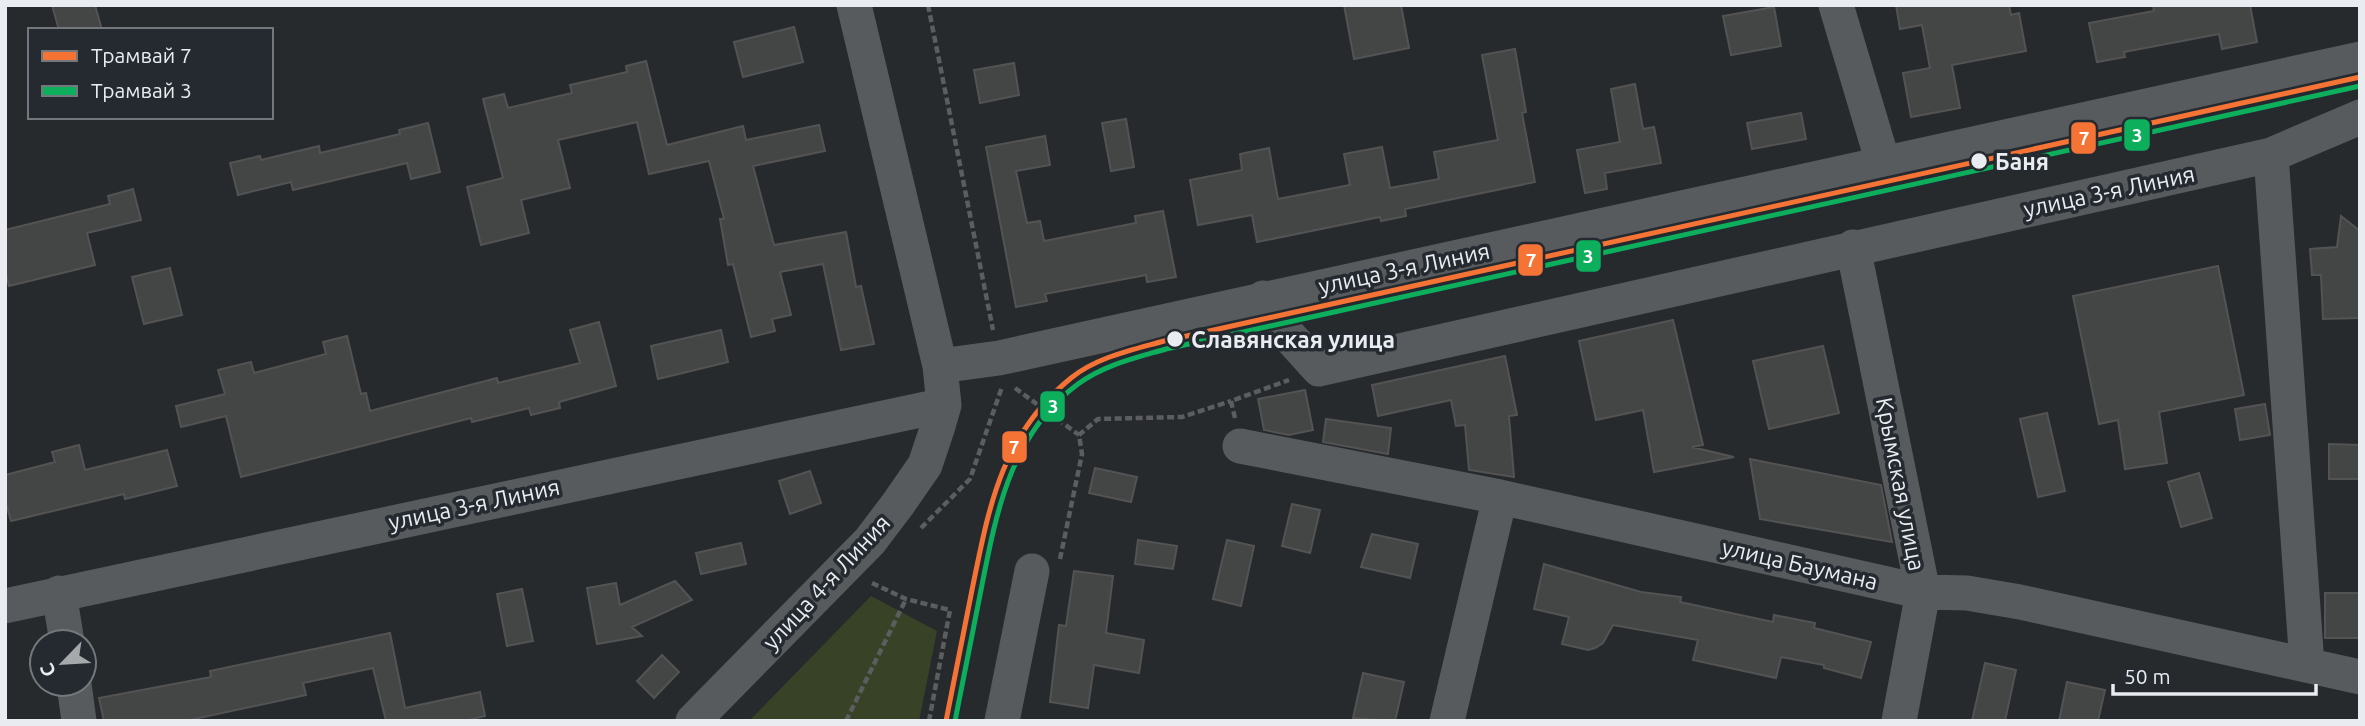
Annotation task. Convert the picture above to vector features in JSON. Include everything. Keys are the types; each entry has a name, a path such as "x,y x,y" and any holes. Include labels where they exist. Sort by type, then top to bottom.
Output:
{"street":[{"path":"854,5 940,366 940,417"},
{"path":"1836,5 1884,166"},
{"name":"улица 3-я Линия","path":"940,366 1001,374 1263,298 1884,166 2360,59"},
{"name":"улица 3-я Линия","path":"1319,369 2271,155 2360,117"},
{"path":"2271,155 2307,666"},
{"name":"Крымская улица","path":"1853,247 1923,592 1899,721"},
{"path":"1263,298 1272,317 1319,369"},
{"name":"улица 3-я Линия","path":"5,606 940,417"},
{"name":"улица 4-я Линия","path":"693,721 870,541 925,465 940,417"},
{"name":"улица Баумана","path":"1240,446 1500,497 1923,592 1967,593 2020,602 2360,677"},
{"path":"1447,721 1500,497"},
{"path":"1002,721 1045,572"},
{"path":"59,593 65,628"},
{"path":"76,698 79,721"}],"path":[{"path":"915,534 970,479 1001,374 928,5"},
{"path":"1079,435 1098,419 1182,417 1319,369"},
{"path":"1001,374 1079,435 1082,454 1045,572"},
{"path":"1231,401 1240,446"},
{"path":"878,571 869,581 905,599 950,610 929,721"},
{"path":"846,721 905,599"}],"green space":[{"path":"871,596 937,631 919,721 749,721"}],"building":[{"path":"52,5 95,5 101,28 58,28"},
{"path":"1344,5 1401,5 1409,48 1354,59"},
{"path":"1896,5 2009,5 2011,15 2019,13 2026,51 1952,65 1960,108 1911,117 1903,73 1930,68 1922,25 1900,29"},
{"path":"2153,5 2250,5 2257,42 2222,49 2219,34 2124,52 2125,57 2097,62 2089,23 2154,11"},
{"path":"1774,7 1781,46 1731,55 1723,16"},
{"path":"794,27 803,62 743,77 734,42"},
{"path":"1515,49 1526,112 1522,113 1535,182 1405,209 1406,216 1381,221 1380,217 1257,242 1252,215 1198,225 1190,180 1242,170 1240,154 1269,148 1278,199 1350,185 1344,154 1382,147 1390,188 1439,179 1434,152 1498,140 1482,55"},
{"path":"646,61 667,145 743,126 746,140 819,125 825,151 753,166 774,245 846,232 856,287 861,286 874,344 841,350 823,264 780,272 791,315 772,319 775,331 751,337 733,264 728,265 720,219 724,219 709,161 649,174 637,122 558,140 570,188 521,200 529,233 481,245 467,187 503,178 483,99 504,94 508,108 572,93 570,85 627,72 626,66"},
{"path":"1014,63 1019,95 980,103 974,70"},
{"path":"1635,84 1643,129 1654,127 1661,163 1605,173 1607,189 1585,193 1577,150 1620,142 1611,89"},
{"path":"1801,113 1806,139 1752,149 1747,123"},
{"path":"1126,119 1134,167 1111,171 1102,123"},
{"path":"428,123 440,172 411,179 407,163 293,190 291,182 238,195 230,163 260,156 261,160 319,146 320,153 400,134 399,130"},
{"path":"1045,136 1050,165 1016,171 1027,223 1040,221 1044,241 1136,223 1135,216 1163,211 1176,277 1147,282 1146,275 1045,294 1047,301 1016,307 986,147"},
{"path":"133,189 141,220 87,233 95,265 9,286 5,270 5,230 110,204 108,196"},
{"path":"2341,216 2360,231 2360,318 2323,319 2321,275 2312,275 2310,249 2337,247"},
{"path":"2218,266 2244,395 2159,412 2167,463 2125,469 2118,420 2099,424 2073,296"},
{"path":"170,268 182,315 144,324 132,277"},
{"path":"1673,320 1703,445 1692,447 1734,457 1654,472 1643,410 1596,420 1579,341"},
{"path":"599,322 616,386 559,402 560,408 531,415 529,408 472,422 471,418 241,477 226,416 181,427 176,406 225,394 218,370 251,362 254,373 326,354 323,342 347,336 361,394 366,393 370,411 497,378 498,383 580,363 570,330"},
{"path":"721,330 728,362 658,379 651,346"},
{"path":"1823,346 1839,413 1769,429 1753,361"},
{"path":"1505,356 1517,415 1509,416 1514,477 1469,470 1465,425 1456,426 1451,400 1378,416 1372,385"},
{"path":"1305,390 1313,430 1289,435 1264,430 1258,399"},
{"path":"2265,404 2270,435 2240,440 2235,409"},
{"path":"2047,413 2065,491 2038,497 2020,419"},
{"path":"1326,419 1391,428 1388,454 1323,442"},
{"path":"2329,444 2360,445 2360,479 2329,479"},
{"path":"79,445 85,470 167,450 177,486 125,499 124,494 11,521 5,500 5,475 55,462 52,452"},
{"path":"1750,459 1881,485 1892,542 1760,519"},
{"path":"1095,468 1137,477 1131,502 1089,493"},
{"path":"810,471 821,503 790,514 779,481"},
{"path":"2199,473 2212,518 2181,527 2168,482"},
{"path":"1292,504 1320,510 1310,553 1282,546"},
{"path":"1372,534 1418,544 1410,578 1361,567"},
{"path":"1138,540 1177,546 1173,569 1135,564"},
{"path":"1227,540 1254,546 1241,606 1213,599"},
{"path":"741,543 746,564 701,574 696,553"},
{"path":"1544,564 1641,592 1681,597 1680,602 1773,622 1774,615 1815,623 1814,628 1871,642 1861,678 1824,668 1824,665 1781,657 1776,678 1693,660 1698,640 1613,625 1603,643 1595,648 1588,650 1562,644 1569,617 1534,609"},
{"path":"1074,571 1113,576 1106,633 1144,640 1139,673 1094,665 1088,708 1050,702 1059,625 1066,626"},
{"path":"675,581 692,600 632,627 642,636 597,644 587,588 616,583 620,605"},
{"path":"522,589 533,641 507,646 497,594"},
{"path":"2325,593 2359,593 2359,638 2325,638"},
{"path":"390,633 405,708 480,692 485,716 464,721 386,721 373,668 303,683 306,695 185,721 104,721 99,698 211,677 210,671"},
{"path":"662,655 679,672 654,698 637,681"},
{"path":"1985,663 2016,670 2005,721 1972,721"},
{"path":"1363,673 1404,682 1395,721 1353,718"},
{"path":"2067,682 2105,690 2098,721 2059,721"}],"tram line":[{"name":"7","path":"946,721 985,530 1002,474 1013,448 1047,400 1071,378 1092,365 1115,355 1164,341 2360,77"},
{"name":"3","path":"955,721 993,533 1010,477 1021,451 1055,404 1078,384 1098,372 1166,349 2360,86"}],"place":[{"name":"Баня","path":"1979,161"},
{"name":"Славянская улица","path":"1175,339"}]}
